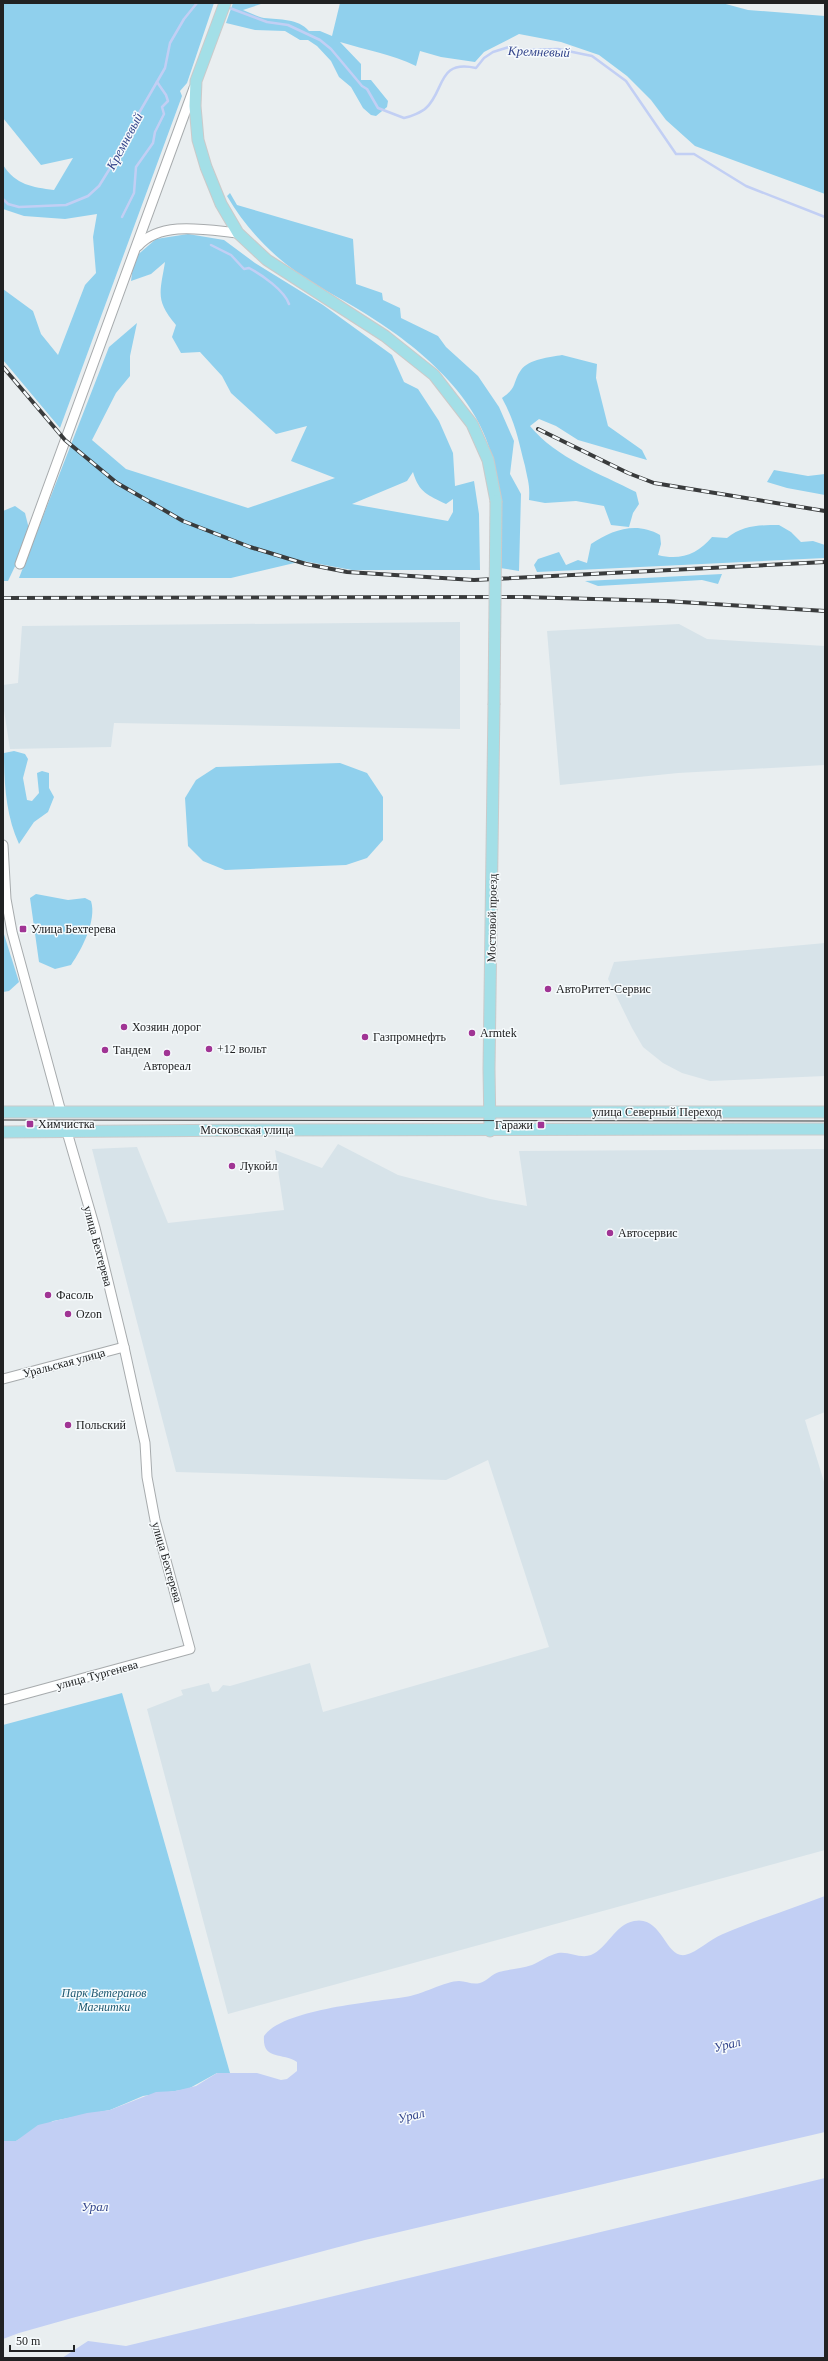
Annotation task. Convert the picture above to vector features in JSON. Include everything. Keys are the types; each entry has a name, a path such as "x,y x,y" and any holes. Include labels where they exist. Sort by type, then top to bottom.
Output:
{"main road":[{"name":"Мостовой проезд","path":"225,3 196,81 194,106 198,140 206,167 221,204 238,233 267,260 385,336 434,375 472,424 488,460 496,501 490,1131"},
{"name":"Московская улица","path":"3,1112 490,1112"},
{"name":"улица Бехтерева","path":"61,1112 67,1132"},
{"name":"улица Северный Переход","path":"490,1112 825,1112"},
{"name":"улица Северный Переход","path":"490,1131 825,1129"},
{"name":"Московская улица","path":"3,1132 254,1130 490,1131"}],"street":[{"path":"20,564 196,81"},
{"path":"135,250 146,236 160,232 188,230 238,233"},
{"name":"улица Бехтерева","path":"3,845 6,899 12,932 61,1112"},
{"name":"улица Бехтерева","path":"67,1132 94,1228 124,1347 145,1442 147,1477 155,1520 190,1649"},
{"name":"Уральская улица","path":"3,1379 124,1347"},
{"name":"улица Тургенева","path":"3,1700 190,1649"}],"shaded area":[{"path":"460,622 460,729 114,723 111,747 10,749 3,704 3,685 18,683 22,626"},
{"path":"679,624 707,639 825,646 825,765 678,773 560,785 547,631"},
{"path":"825,943 825,1076 710,1081 682,1073 663,1063 643,1047 608,979 614,962"},
{"path":"338,1144 398,1175 490,1199 527,1206 519,1151 825,1149 825,1412 805,1420 825,1485 825,1850 228,2014 147,1709 183,1695 181,1690 209,1683 212,1692 218,1691 223,1685 230,1686 310,1663 323,1712 549,1647 488,1460 446,1480 176,1472 92,1149 137,1147 168,1223 284,1210 275,1150 322,1168"}],"green space":[{"path":"3,3 214,3 187,83 180,91 182,96 60,428 3,360 3,289 33,311 41,334 58,355 85,285 96,273 93,237 97,214 65,219 24,216 3,209 3,165 13,177 25,184 54,190 73,158 41,165 3,118"},
{"path":"233,3 264,3 243,10 262,17 294,22 305,27 309,31 320,31 332,36 340,3 722,3 748,10 825,16 825,194 695,146 666,120 651,100 627,76 599,55 561,42 519,34 484,52 475,62 441,57 420,51 416,66 388,55 340,42 361,64 361,80 371,80 388,101 387,107 376,116 371,115 363,108 351,87 339,77 331,61 317,46 308,40 300,40 285,31 255,30 226,23"},
{"path":"230,193 237,205 353,239 356,284 382,293 383,300 400,308 401,318 438,336 446,347 478,376 499,407 514,441 510,474 521,494 519,571 500,568 495,474 493,462 486,438 475,416 461,395 426,358 386,327 305,278 277,257 261,241 240,215 227,196"},
{"path":"188,234 224,240 255,263 323,305 392,355 404,382 418,389 439,421 453,453 455,486 474,481 479,514 480,570 352,570 303,561 231,578 19,578 109,347 137,323 130,356 130,376 116,393 92,440 126,469 248,508 335,478 291,461 307,426 276,434 231,393 222,376 200,352 181,353 172,337 176,325 169,316 162,302 161,289 165,262 151,274 131,281 134,258 156,239","holes":["413,472 421,489 434,498 446,504 453,499 453,512 448,521 352,504 407,481"]},
{"path":"562,355 597,364 596,378 608,426 642,450 647,460 578,440 556,426 539,419 530,426 553,447 566,456 594,472 636,492 639,504 633,513 629,527 611,525 604,506 576,501 545,503 529,500 525,466 518,439 511,416 502,398 513,388 518,374 529,363 540,359"},
{"path":"774,470 808,476 825,474 825,495 787,488 767,482"},
{"path":"15,506 25,513 29,529 18,560 8,581 3,581 3,511"},
{"path":"779,525 791,532 801,542 813,541 825,545 825,558 537,572 534,565 538,559 559,552 566,565 578,560 587,563 591,544 607,535 624,529 642,529 660,535 661,544 658,555 674,557 688,555 695,552 712,537 727,538 745,528"},
{"path":"722,574 718,584 702,580 598,586 585,581"},
{"path":"14,751 25,754 28,759 23,778 27,800 32,801 39,793 37,773 42,771 49,773 49,788 54,797 48,812 34,822 19,844 11,822 5,776 4,753"},
{"path":"340,763 367,773 383,797 383,840 367,858 346,865 225,870 203,861 188,846 185,798 196,780 216,767"},
{"path":"36,894 68,900 85,898 91,901 92,917 90,925 84,943 71,965 55,969 39,962 30,898"},
{"path":"3,931 19,982 9,991 3,992"},
{"name":"Парк Ветеранов Магнитки","path":"122,1693 230,2073 217,2073 188,2089 143,2096 110,2110 53,2121 16,2141 3,2141 3,1725"}],"water":[{"name":"Урал","path":"825,1896 825,2132 365,2240 72,2318 3,2339 3,2141 16,2141 38,2125 87,2113 110,2110 156,2092 175,2091 196,2086 217,2073 257,2073 281,2080 287,2079 297,2071 297,2062 270,2053 264,2044 264,2036 274,2027 290,2019 309,2013 351,2004 411,1996 447,1983 459,1981 474,1984 480,1983 496,1973 532,1965 558,1953 583,1956 591,1955 597,1952 621,1927 634,1921 643,1921 651,1924 673,1950 678,1954 685,1955 695,1951 723,1934"},
{"path":"825,2178 825,2358 62,2358 88,2341 126,2346"}],"waterway":[{"name":"Кремневый","path":"3,199 8,204 19,207 66,205 88,196 99,186 127,141 139,113 165,68 170,43 184,19 197,3"},
{"name":"Кремневый","path":"227,7 267,22 288,25 320,40 331,49 362,86 367,89 378,108 404,118 416,114 426,108 432,101 448,72 454,68 463,66 476,68 484,58 493,52 509,47 523,50 558,49 592,56 626,81 676,154 694,154 746,186 825,217"},
{"path":"122,217 134,193 136,167 153,143 155,132 164,114 162,107 168,101 166,95 157,82"},
{"path":"211,245 231,255 244,269 249,268 278,288 289,304"}],"tram line":[{"path":"3,1120 825,1121"}],"railway":[{"path":"3,367 65,440 117,483 183,521 250,547 306,564 347,572 474,580 825,562"},
{"path":"538,429 628,473 654,483 825,511"},
{"path":"3,598 522,597 665,601 825,611"}],"place":[{"name":"Улица Бехтерева","path":"23,929"},
{"name":"АвтоРитет-Сервис","path":"548,989"},
{"name":"Хозяин дорог","path":"124,1027"},
{"name":"Armtek","path":"472,1033"},
{"name":"Газпромнефть","path":"365,1037"},
{"name":"+12 вольт","path":"209,1049"},
{"name":"Тандем","path":"105,1050"},
{"name":"Автореал","path":"167,1053"},
{"name":"Химчистка","path":"30,1124"},
{"name":"Гаражи","path":"541,1125"},
{"name":"Лукойл","path":"232,1166"},
{"name":"Автосервис","path":"610,1233"},
{"name":"Фасоль","path":"48,1295"},
{"name":"Ozon","path":"68,1314"},
{"name":"Польский","path":"68,1425"}]}
